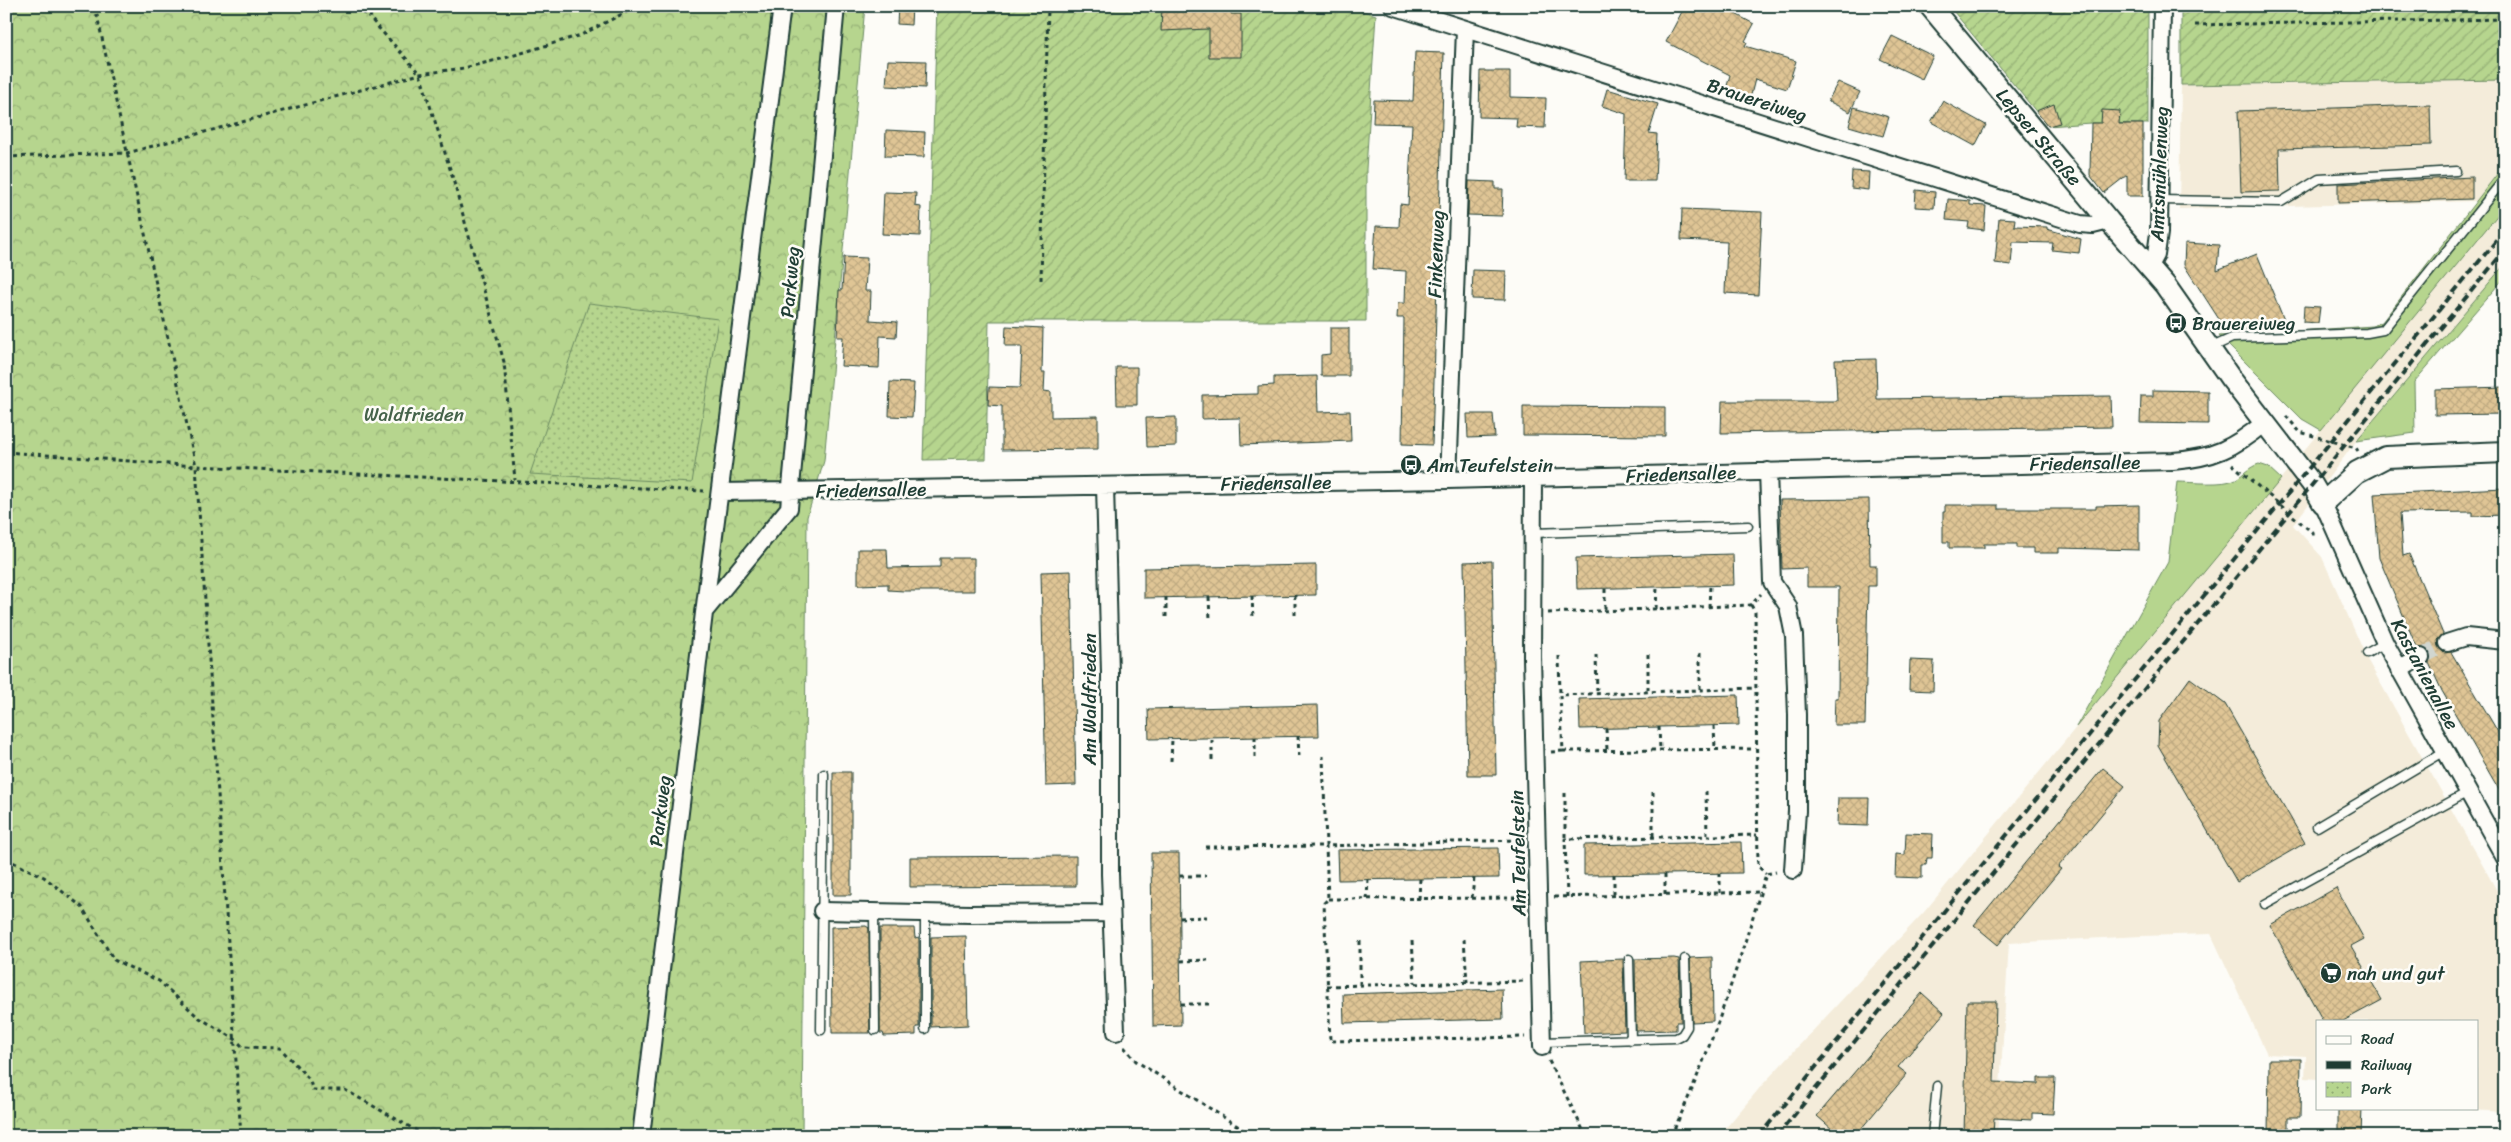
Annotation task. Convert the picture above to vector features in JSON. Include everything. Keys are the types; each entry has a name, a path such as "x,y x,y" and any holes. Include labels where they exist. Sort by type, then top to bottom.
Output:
{"street":[{"name":"Parkweg","path":"641,1136 704,613 782,6"},
{"name":"Parkweg","path":"704,613 789,508 836,6"},
{"name":"Brauereiweg","path":"1393,6 2080,224 2093,225 2109,221"},
{"name":"Lepser Straße","path":"1930,6 2109,221 2150,266"},
{"name":"Amtsmühlenweg","path":"2162,6 2159,200 2156,255 2150,266 2264,423"},
{"name":"Finkenweg","path":"1448,480 1465,29"},
{"path":"2264,423 2304,474 2323,503 2369,464 2393,455 2505,452"},
{"name":"Friedensallee","path":"791,492 1448,480 2174,461 2207,457 2222,452 2264,423"},
{"path":"1768,471 1772,582 1788,606 1794,636 1797,715 1797,811 1793,870"},
{"name":"Am Teufelstein","path":"1533,478 1532,614 1542,1042"},
{"name":"Am Waldfrieden","path":"1105,486 1110,673 1111,913 1116,1032"},
{"path":"720,492 791,492"},
{"name":"Kastanienallee","path":"2323,503 2384,643 2505,858"},
{"path":"2447,643 2466,637 2505,641"},
{"path":"2398,670 2421,657"},
{"path":"822,911 1111,913"}],"lane":[{"path":"2159,200 2281,202 2320,179 2456,171"},
{"path":"2210,348 2232,338 2367,334 2383,330 2505,178"},
{"path":"1533,533 1748,526"},
{"path":"2367,653 2384,643"},
{"path":"2317,826 2444,752"},
{"path":"822,1030 824,774"},
{"path":"2265,904 2468,792"},
{"path":"874,912 875,1030"},
{"path":"925,913 925,1029"},
{"path":"1629,959 1631,1040"},
{"path":"1542,1042 1676,1038 1682,1035 1687,1027 1685,959"},
{"path":"1932,1136 1937,1086"}],"path":[{"path":"94,6 196,466 241,1136"},
{"path":"357,6 420,74 451,172 504,362 515,480"},
{"path":"370,18 373,6"},
{"path":"6,157 127,153 420,74 464,68 514,55 581,35 638,6"},
{"path":"1041,280 1048,6"},
{"path":"2195,25 2505,19"},
{"path":"2282,411 2300,432 2356,448 2369,464"},
{"path":"6,452 196,466 515,480 720,492"},
{"path":"2222,452 2244,476 2290,511 2313,533 2336,533"},
{"path":"1532,614 1751,605 1772,582"},
{"path":"1709,607 1710,586"},
{"path":"1656,609 1657,587"},
{"path":"1605,589 1606,611"},
{"path":"1295,595 1295,617"},
{"path":"1252,596 1253,618"},
{"path":"1209,597 1210,619"},
{"path":"1166,598 1166,620"},
{"path":"1751,605 1755,612 1758,866 1766,874"},
{"path":"1700,652 1700,690"},
{"path":"1648,654 1648,692"},
{"path":"1596,655 1597,694"},
{"path":"1559,656 1563,751"},
{"path":"1560,695 1756,688"},
{"path":"1714,726 1715,749"},
{"path":"1659,727 1660,750"},
{"path":"1606,729 1607,750"},
{"path":"1298,736 1299,757"},
{"path":"1254,737 1255,758"},
{"path":"1212,738 1212,760"},
{"path":"1171,761 1172,739"},
{"path":"1535,752 1756,749"},
{"path":"1323,756 1328,899 1324,903 1330,1041 1542,1042 1586,1136"},
{"path":"1706,791 1707,836"},
{"path":"1653,792 1653,837"},
{"path":"1565,793 1567,897"},
{"path":"1565,839 1758,835"},
{"path":"1205,847 1326,846 1537,839"},
{"path":"6,859 44,878 82,907 114,960 159,981 198,1017 235,1039 243,1047 280,1048 310,1079 313,1090 345,1090 426,1136"},
{"path":"1766,874 1793,870"},
{"path":"1720,873 1720,893"},
{"path":"1614,874 1614,896"},
{"path":"1664,874 1665,894"},
{"path":"1671,1136 1693,1090 1719,1025 1766,874"},
{"path":"1180,876 1206,876"},
{"path":"1472,898 1474,878"},
{"path":"1367,899 1368,879"},
{"path":"1419,899 1420,879"},
{"path":"1328,899 1567,897 1760,892"},
{"path":"1180,918 1207,917"},
{"path":"1464,939 1467,982"},
{"path":"1360,941 1360,985"},
{"path":"1412,941 1415,984"},
{"path":"1181,961 1208,960"},
{"path":"1327,986 1540,980"},
{"path":"1181,1004 1209,1004"},
{"path":"1124,1046 1136,1060 1253,1136"}],"shaded area":[{"path":"2505,80 2505,164 2478,201 2179,209 2181,85"},
{"path":"2505,206 2505,264 2363,432 2293,525 2322,557 2368,661 2505,905 2505,1112 2470,1110 2478,1110 2478,1020 2316,1020 2316,1079 2305,1078 2306,1056 2267,1054 2211,934 2141,936 2009,943 1997,1136 1719,1136 1763,1084 1925,911"}],"green space":[{"name":"Waldfrieden","path":"6,6 865,6 824,461 807,517 802,1136 6,1136"},
{"path":"937,6 1347,6 1376,15 1366,169 1366,321 989,321 986,459 923,460"},
{"path":"1949,6 2148,6 2148,124 2091,123 2048,126"},
{"path":"2181,6 2505,6 2505,80 2181,85"},
{"path":"2505,164 2505,206 2321,430 2302,419 2219,336 2373,326 2382,322"},
{"path":"2505,264 2505,277 2414,382 2415,433 2356,441"},
{"path":"589,303 718,319 692,483 530,474"},
{"path":"2259,464 2268,467 2281,479 2076,727 2168,562 2177,482 2216,483 2231,481"}],"building":[{"path":"898,6 912,6 911,25 897,24"},
{"path":"1162,6 1231,6 1231,14 1241,14 1241,57 1209,57 1209,29 1161,31"},
{"path":"1685,6 1730,6 1728,10 1754,24 1745,41 1747,42 1745,46 1796,61 1787,89 1755,79 1750,99 1725,93 1730,75 1666,42"},
{"path":"1892,36 1933,56 1922,79 1880,59"},
{"path":"1415,52 1444,53 1432,445 1402,444 1404,318 1397,318 1398,303 1405,303 1406,271 1373,269 1376,226 1399,227 1400,204 1408,205 1412,124 1373,123 1374,100 1413,101"},
{"path":"888,60 926,61 925,88 886,86"},
{"path":"1480,71 1510,71 1510,97 1546,98 1545,128 1516,127 1517,118 1479,117"},
{"path":"1838,82 1860,92 1850,112 1828,101"},
{"path":"1607,89 1658,104 1649,133 1657,134 1655,181 1624,181 1626,114 1602,106"},
{"path":"1943,101 1986,125 1975,146 1931,122"},
{"path":"2054,104 2060,123 2048,126 2036,111"},
{"path":"2430,105 2431,145 2279,149 2280,191 2241,192 2238,111"},
{"path":"1854,107 1889,117 1883,136 1849,126"},
{"path":"2102,110 2120,111 2119,124 2143,124 2143,196 2127,196 2127,175 2104,193 2090,175 2091,123 2101,123"},
{"path":"886,130 925,132 924,157 885,156"},
{"path":"1852,171 1869,172 1868,190 1851,188"},
{"path":"2472,177 2472,199 2338,203 2338,184"},
{"path":"1469,181 1495,182 1495,189 1503,189 1502,216 1468,215"},
{"path":"1916,190 1935,192 1934,208 1915,207"},
{"path":"884,192 916,193 915,206 921,207 920,236 882,234"},
{"path":"1948,199 1970,201 1970,205 1986,206 1984,230 1968,228 1969,222 1946,220"},
{"path":"1682,209 1762,212 1758,295 1725,293 1727,242 1681,240"},
{"path":"1999,218 2015,219 2014,226 2047,227 2047,229 2081,239 2079,253 2052,250 2053,243 2013,242 2011,265 1995,263"},
{"path":"2185,243 2219,245 2217,270 2257,254 2284,320 2265,328 2226,330 2184,265"},
{"path":"844,257 867,258 865,291 871,291 870,320 897,322 896,337 880,336 879,368 841,366 843,337 837,337 839,290 842,290"},
{"path":"1473,270 1506,271 1505,300 1472,299"},
{"path":"2304,306 2320,307 2318,323 2303,322"},
{"path":"1006,326 1043,328 1042,372 1045,372 1044,391 1051,392 1051,417 1098,416 1098,449 1002,450 1002,406 988,405 989,387 1020,388 1022,346 1005,346"},
{"path":"1330,328 1349,328 1349,376 1321,376 1321,355 1330,354"},
{"path":"1876,359 1877,399 2111,396 2112,427 1721,433 1722,401 1837,401 1835,360"},
{"path":"1116,367 1137,367 1137,405 1117,405"},
{"path":"1317,376 1318,412 1350,411 1351,441 1241,445 1240,418 1202,419 1202,395 1258,394 1258,386 1274,385 1274,377"},
{"path":"890,382 914,383 912,417 889,416"},
{"path":"2505,387 2505,414 2435,415 2435,389"},
{"path":"2153,390 2208,391 2208,424 2140,423 2141,396 2153,396"},
{"path":"1523,406 1665,407 1665,436 1523,435"},
{"path":"1467,414 1493,414 1495,437 1468,438"},
{"path":"1176,417 1176,446 1147,447 1146,418"},
{"path":"2505,488 2505,515 2473,516 2473,512 2400,513 2403,556 2409,554 2443,634 2437,640 2438,646 2444,653 2451,652 2505,744 2505,800 2442,691 2429,663 2430,652 2425,648 2417,648 2379,558 2374,494"},
{"path":"1869,499 1870,565 1876,565 1876,586 1868,586 1865,725 1834,725 1835,698 1838,698 1839,587 1807,587 1807,568 1782,569 1780,500"},
{"path":"1945,505 1998,505 1998,509 2096,509 2096,506 2139,505 2139,550 2059,548 2059,553 2034,553 2034,548 2017,548 2017,544 1984,544 1984,548 1949,548 1949,542 1943,542 1943,512 1945,512"},
{"path":"858,549 887,549 888,568 940,567 940,558 974,558 974,591 904,591 888,590 888,584 858,585"},
{"path":"1733,554 1734,585 1577,589 1576,558"},
{"path":"1492,561 1496,775 1468,775 1464,562"},
{"path":"1316,565 1316,595 1144,598 1144,568"},
{"path":"1071,571 1076,785 1046,786 1041,572"},
{"path":"1910,660 1934,661 1933,691 1909,690"},
{"path":"2190,678 2225,704 2305,843 2237,882 2158,745 2159,721"},
{"path":"1738,695 1739,725 1580,729 1579,699"},
{"path":"1318,705 1319,736 1149,739 1148,709"},
{"path":"2103,768 2125,786 2058,867 2061,869 1998,945 1974,925"},
{"path":"833,772 851,772 851,895 833,895"},
{"path":"1838,798 1869,798 1868,826 1837,825"},
{"path":"1906,833 1933,834 1932,858 1927,858 1926,865 1922,865 1922,878 1895,877 1896,854 1905,855"},
{"path":"1741,842 1742,873 1584,875 1584,845"},
{"path":"1498,848 1499,878 1338,880 1337,850"},
{"path":"1151,853 1179,853 1181,1025 1153,1026"},
{"path":"1076,856 1076,886 910,887 910,857"},
{"name":"nah und gut","path":"2336,888 2364,939 2351,946 2382,1000 2345,1020 2322,1020 2270,925"},
{"path":"866,926 869,928 870,1033 832,1033 831,927"},
{"path":"880,928 914,928 915,938 919,937 919,1027 916,1027 916,1035 884,1036 883,1033 880,1033"},
{"path":"966,936 968,1025 931,1027 931,937"},
{"path":"1712,957 1713,1021 1692,1022 1690,958"},
{"path":"1623,959 1625,1031 1584,1033 1581,961"},
{"path":"1635,959 1679,959 1681,1022 1676,1022 1676,1030 1636,1031"},
{"path":"1502,989 1503,1019 1344,1023 1343,994"},
{"path":"1922,993 1944,1013 1898,1067 1907,1074 1855,1136 1840,1136 1817,1116"},
{"path":"1967,1001 1996,1001 1994,1082 2038,1084 2038,1078 2055,1078 2053,1114 2032,1113 2032,1120 1994,1118 1993,1136 1964,1136"},
{"path":"2269,1059 2301,1059 2300,1117 2288,1117 2288,1136 2268,1136"},
{"path":"2338,1110 2362,1110 2361,1136 2338,1136"}],"tunnel":[{"path":"2421,657 2447,643"}],"railway":[{"path":"1759,1136 2505,230"},
{"path":"1777,1136 2505,250"}],"place":[{"name":"Brauereiweg","path":"2176,323"},
{"name":"Am Teufelstein","path":"1411,465"},
{"name":"nah und gut","path":"2331,973"}]}
